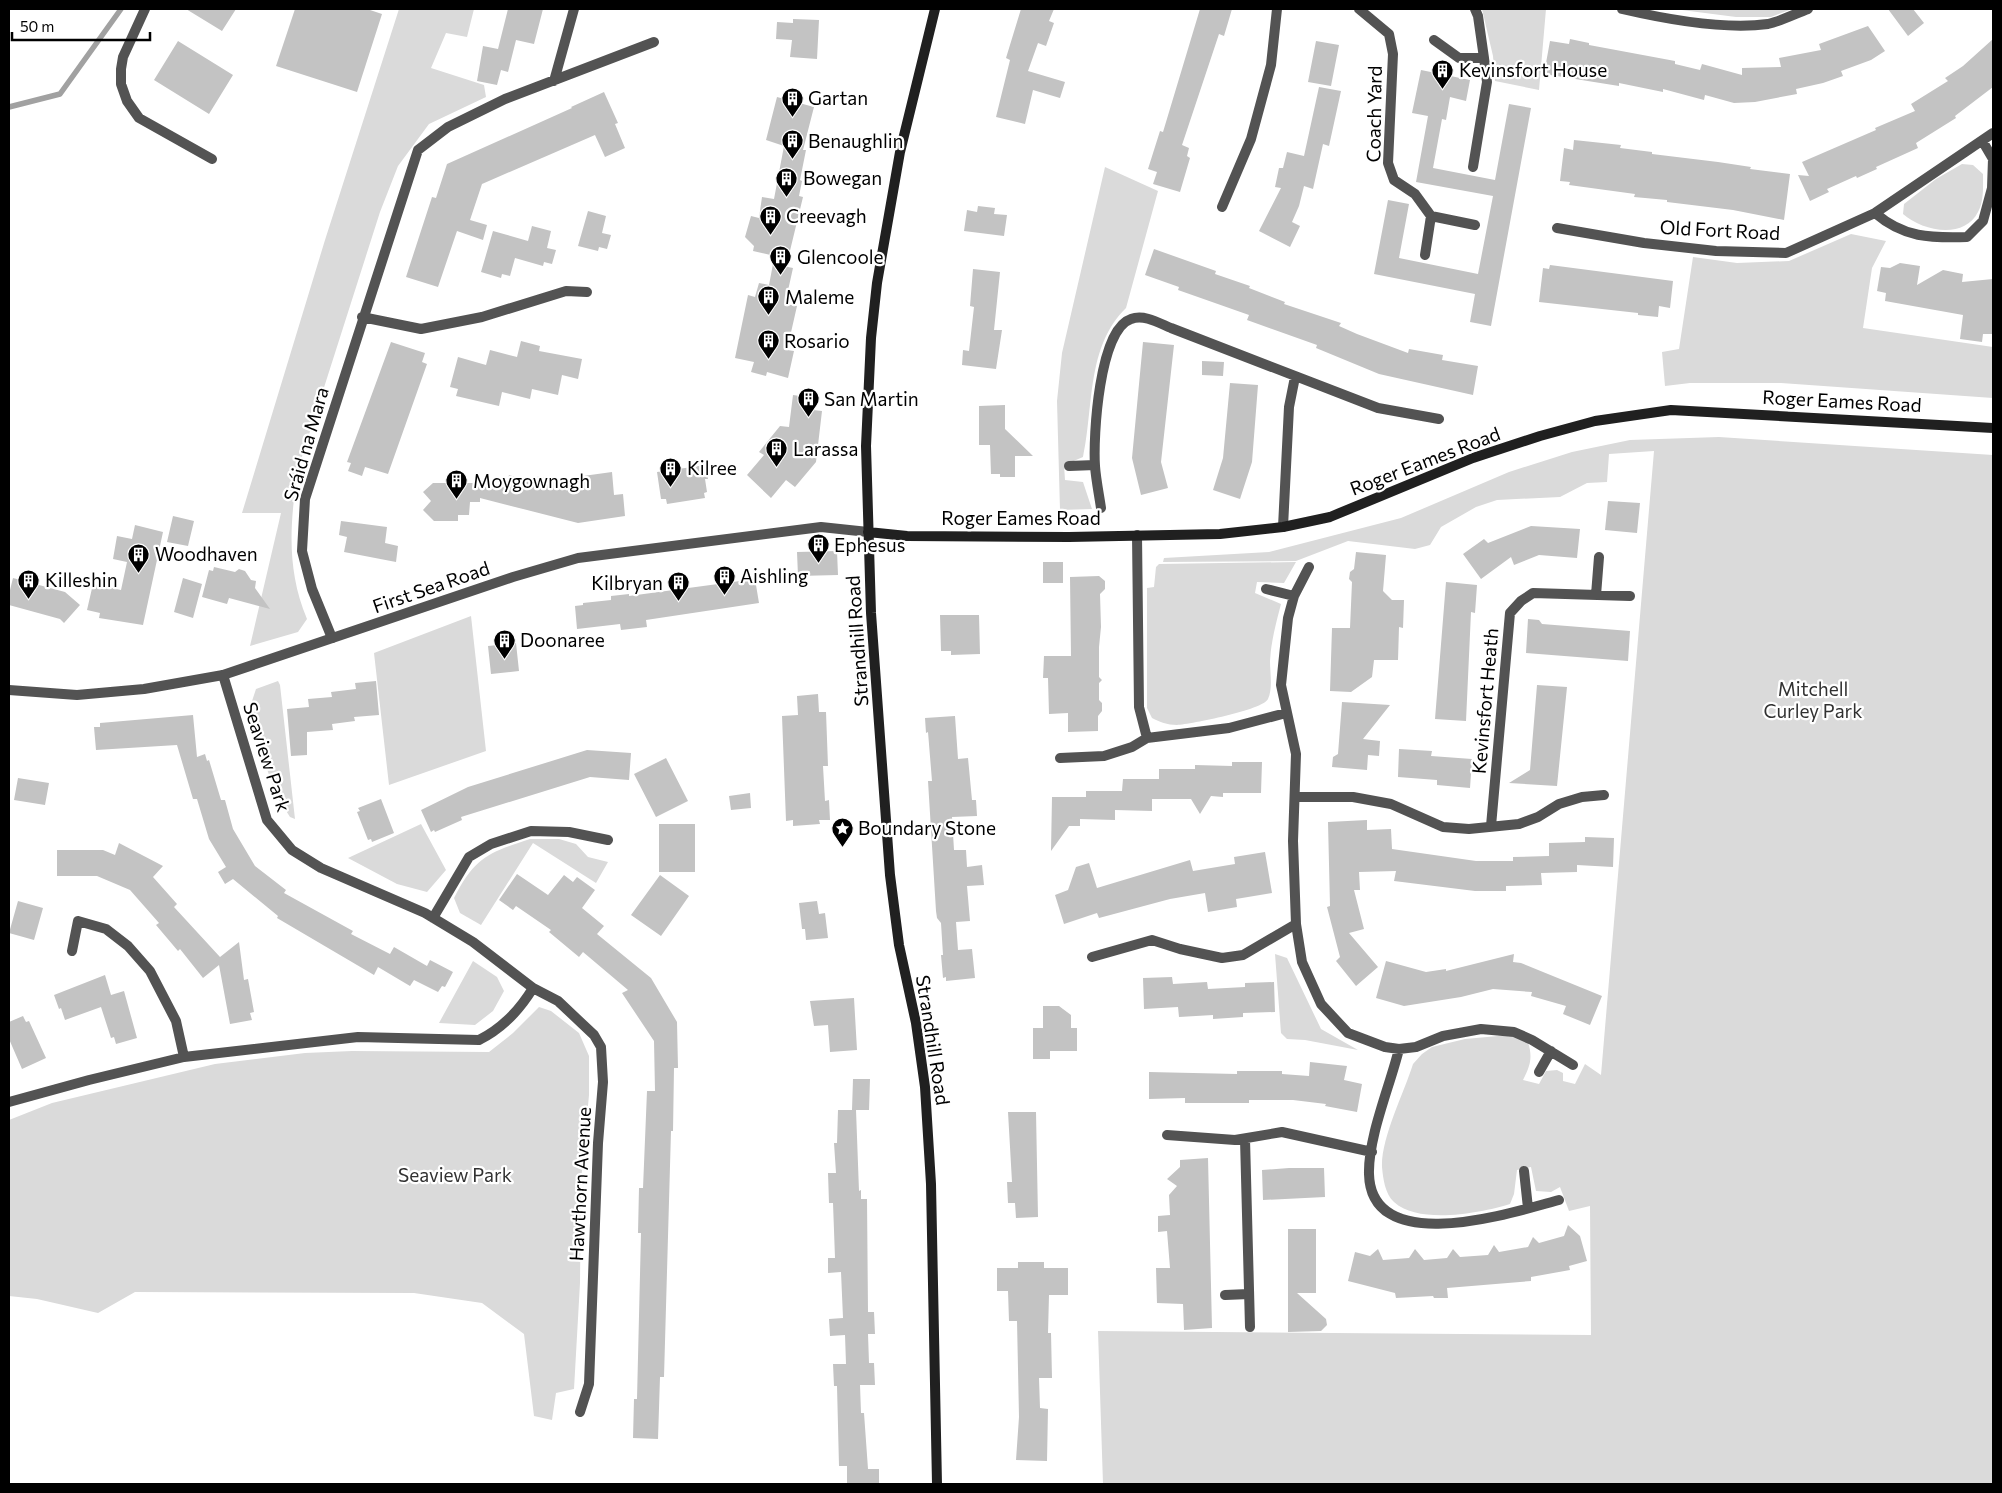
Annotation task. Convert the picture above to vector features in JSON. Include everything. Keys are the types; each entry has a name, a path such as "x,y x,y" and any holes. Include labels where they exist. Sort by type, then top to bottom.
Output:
{"main road":[{"name":"Strandhill Road","path":"936,9 900,152 877,283 867,399 871,613 890,875 899,944 916,1023 925,1087 931,1184 937,1484"},
{"name":"Roger Eames Road","path":"868,532 907,536 1069,537 1220,534 1282,527 1330,517 1473,458 1540,436 1595,421 1657,412 1683,410 1993,428"}],"street":[{"path":"146,9 123,57 121,69 122,84 127,100 140,118 212,159"},
{"path":"554,80 574,9"},
{"path":"1222,207 1251,139 1271,65 1277,9"},
{"name":"Coach Yard","path":"1359,9 1389,34 1393,54 1388,163 1394,180 1415,194 1431,216"},
{"path":"1473,167 1488,82 1478,16 1475,9"},
{"path":"1622,9 1654,16 1743,27 1771,23 1808,9"},
{"path":"1434,40 1458,58 1484,58"},
{"name":"Sráid na Mara","path":"332,638 312,589 302,551 305,499 362,317 418,150 448,127 506,99 654,42"},
{"name":"Old Fort Road","path":"1557,228 1644,243 1707,250 1786,253 1875,213 1983,142 1993,133"},
{"path":"1875,213 1890,226 1916,235 1940,238 1966,237 1983,221 1992,188 1993,159 1983,142"},
{"path":"1425,255 1431,216 1475,225"},
{"path":"362,317 421,329 482,317 566,291 587,292"},
{"path":"1101,508 1095,465 1098,397 1108,347 1117,330 1130,319 1142,317 1378,408 1438,419"},
{"path":"1282,527 1289,407 1295,377"},
{"path":"1069,466 1095,465"},
{"name":"First Sea Road","path":"9,690 77,695 144,689 223,675 513,577 578,558 821,526 868,532"},
{"path":"1137,535 1139,707 1147,738"},
{"path":"1596,595 1599,556"},
{"path":"1309,567 1294,596 1284,646 1281,685 1296,754 1293,841 1296,924 1302,962 1321,1004 1348,1033 1385,1047 1399,1049 1416,1047 1443,1036 1481,1030 1514,1032 1573,1065"},
{"path":"1266,589 1294,596"},
{"name":"Kevinsfort Heath","path":"1491,826 1510,613 1521,601 1533,593 1630,596"},
{"name":"Seaview Park","path":"223,675 252,777 267,820 292,850 321,868 433,918 473,942 533,988"},
{"path":"1060,758 1104,756 1132,747 1147,738 1229,728 1286,713"},
{"path":"1295,797 1354,797 1391,804 1443,827 1469,829 1519,824 1538,817 1559,804 1582,797 1604,795"},
{"path":"433,918 469,857 491,844 531,831 569,832 608,840"},
{"path":"72,950 78,921 106,929 128,946 150,971 176,1021 184,1057"},
{"path":"1092,957 1152,940 1180,949 1222,958 1243,955 1296,924"},
{"path":"9,1102 88,1080 184,1057 358,1037 479,1040 496,1031 522,1007 533,988"},
{"name":"Hawthorn Avenue","path":"533,988 558,1001 594,1034 601,1047 603,1082 598,1143 589,1384 580,1412"},
{"path":"1399,1049 1372,1152 1369,1175 1375,1199 1388,1214 1411,1222 1437,1224 1474,1222 1559,1200"},
{"path":"1539,1072 1551,1051"},
{"path":"1167,1135 1235,1140 1282,1132 1372,1152"},
{"path":"1245,1139 1250,1327"},
{"path":"1524,1171 1528,1208"},
{"path":"1225,1295 1249,1294"}],"green space":[{"path":"399,9 474,9 467,37 446,33 431,68 484,85 486,97 429,124 398,166 380,212 298,469 292,527 293,564 300,600 307,619 298,632 250,646 281,513 242,513 325,240"},
{"path":"1482,9 1546,9 1539,90 1495,81 1493,56"},
{"path":"1674,9 1792,9 1771,17 1736,17"},
{"path":"1962,164 1973,165 1983,174 1981,203 1972,221 1963,227 1942,230 1921,225 1903,214 1904,204 1936,179"},
{"path":"1105,167 1158,191 1126,308 1113,324 1104,341 1098,359 1083,457 1064,465 1065,480 1083,482 1092,509 1060,510 1057,401 1062,353"},
{"path":"1851,234 1886,241 1872,268 1863,328 1993,347 1993,398 1781,383 1690,383 1665,386 1662,352 1679,349 1693,257 1737,263 1789,261"},
{"name":"Mitchell Curley Park","path":"1719,437 1993,455 1993,1484 1103,1484 1098,1331 1591,1335 1590,1206 1569,1211 1560,1187 1551,1192 1536,1191 1531,1167 1517,1170 1514,1194 1510,1204 1483,1211 1450,1215 1419,1213 1405,1209 1391,1199 1385,1186 1382,1167 1389,1129 1413,1064 1432,1047 1465,1039 1509,1035 1528,1042 1530,1062 1523,1080 1539,1084 1546,1071 1557,1070 1563,1073 1563,1081 1575,1084 1585,1064 1601,1075 1654,451 1609,454 1607,482 1587,483 1560,497 1497,500 1476,507 1441,527 1430,545 1415,549 1348,541 1296,561 1163,562 1164,558 1269,552 1401,518 1509,472 1572,452 1630,440"},
{"path":"1296,562 1284,583 1257,582 1255,593 1281,604 1271,647 1271,685 1268,699 1254,708 1241,712 1185,724 1170,724 1152,718 1147,708 1147,588 1154,587 1156,567 1159,564"},
{"path":"471,616 486,751 389,785 374,653"},
{"path":"278,681 295,819 290,817 276,795 251,723 250,707 256,689"},
{"path":"421,824 446,870 427,892 397,884 348,858"},
{"path":"530,839 559,839 576,844 588,857 608,862 596,883 533,843 481,925 460,913 454,898 476,865 484,858 503,848"},
{"path":"1275,954 1287,958 1321,1029 1358,1050 1305,1040 1287,1039 1281,1033"},
{"path":"473,961 497,977 504,991 493,1011 475,1025 439,1023"},
{"name":"Seaview Park","path":"539,1007 551,1011 579,1033 589,1056 589,1095 581,1181 580,1283 574,1389 556,1393 552,1420 534,1416 524,1334 482,1303 414,1293 135,1292 98,1313 37,1299 9,1296 9,1120 52,1103 215,1064 305,1053 352,1051 489,1052 513,1033"}],"building":[{"path":"186,9 236,9 222,31"},
{"path":"295,9 367,9 382,14 357,92 276,66"},
{"path":"508,9 543,9 534,44 516,40 508,72 501,70 497,85 477,81 483,46 498,49"},
{"path":"1021,9 1054,9 1049,21 1054,23 1046,46 1038,43 1028,71 1065,82 1060,98 1033,90 1025,124 996,117 1010,60 1006,58"},
{"path":"1200,9 1232,9 1224,36 1219,34 1182,145 1189,148 1187,156 1190,158 1180,192 1153,184 1157,172 1148,169 1160,131 1163,132"},
{"path":"1888,9 1913,9 1924,23 1908,36"},
{"path":"793,19 819,20 817,59 790,57 792,40 776,39 777,22 793,23"},
{"path":"1868,26 1885,51 1871,60 1841,71 1843,76 1796,89 1797,94 1755,102 1734,103 1705,95 1704,100 1663,89 1663,92 1619,83 1619,86 1544,74 1550,41 1569,44 1570,39 1589,43 1589,45 1675,61 1675,64 1700,70 1702,64 1742,75 1742,68 1781,67 1779,58 1821,50 1819,44"},
{"path":"1993,39 1993,87 1955,116 1956,118 1916,143 1918,148 1876,167 1877,169 1827,189 1829,192 1810,201 1798,175 1809,176 1802,162 1915,111 1911,104 1948,81 1945,78 1963,66"},
{"path":"178,41 233,75 209,114 154,80"},
{"path":"1316,41 1339,45 1331,86 1308,82"},
{"path":"1421,70 1470,80 1466,101 1450,97 1446,120 1442,119 1433,168 1495,180 1509,104 1531,108 1491,326 1470,322 1475,294 1374,274 1388,200 1409,204 1399,258 1478,274 1493,196 1416,182 1428,116 1412,113"},
{"path":"1319,87 1341,91 1329,146 1323,144 1313,189 1304,186 1299,206 1292,222 1300,226 1290,247 1259,231 1281,188 1275,187 1279,168 1283,168 1287,152 1304,156"},
{"path":"604,92 618,123 615,124 625,148 605,157 595,135 482,184 470,220 487,225 483,240 457,231 438,287 406,277 432,197 436,198 447,164"},
{"path":"777,97 814,107 803,150 806,150 799,196 803,197 788,259 753,251 754,246 745,237 751,216 759,218 762,197 774,199 784,146 766,140"},
{"path":"1574,140 1621,145 1620,148 1652,152 1652,154 1718,162 1751,167 1750,169 1790,174 1784,220 1733,210 1634,197 1635,194 1569,185 1570,182 1560,181 1564,148 1573,150"},
{"path":"978,206 995,208 994,214 1007,215 1004,236 964,231 967,210 977,212"},
{"path":"588,211 606,216 602,233 611,235 607,249 599,247 598,251 578,246"},
{"path":"532,226 551,231 547,248 556,250 552,264 544,262 543,266 515,258 510,276 502,274 501,278 481,272 493,231 528,241"},
{"path":"1154,249 1216,271 1215,274 1250,286 1249,288 1285,302 1284,304 1341,323 1339,326 1408,353 1409,349 1443,355 1442,360 1478,366 1473,395 1379,374 1316,348 1317,345 1247,320 1249,315 1178,290 1179,287 1145,275"},
{"path":"1900,263 1920,266 1917,285 1943,270 1963,274 1962,282 1993,279 1993,334 1983,334 1982,342 1960,339 1963,315 1885,301 1886,293 1877,291 1881,267 1890,268"},
{"path":"773,264 793,268 785,304 797,306 787,350 794,351 788,378 767,372 766,376 751,372 754,362 735,358 748,295 755,297 759,283 769,285"},
{"path":"1550,265 1673,281 1670,308 1659,306 1658,317 1539,302 1543,268 1549,269"},
{"path":"973,269 1000,272 994,330 1002,330 996,369 962,365 963,350 969,351 974,307 970,306"},
{"path":"521,341 540,346 539,351 582,359 578,379 562,375 558,395 532,389 530,399 502,392 499,406 456,396 458,389 450,387 458,357 486,365 490,350 517,357"},
{"path":"391,342 425,353 422,362 427,364 388,474 365,467 362,476 348,471 351,463 347,462"},
{"path":"1143,342 1174,345 1161,462 1168,488 1141,495 1132,458"},
{"path":"1202,361 1224,362 1223,376 1202,375"},
{"path":"1230,383 1258,385 1252,462 1240,499 1213,490 1223,458"},
{"path":"793,395 814,398 813,410 822,411 816,462 795,487 786,480 771,498 747,475 764,455 759,452 780,426 789,427"},
{"path":"1005,405 1005,429 1033,456 1015,456 1015,477 1000,477 1000,474 991,474 990,445 979,445 979,406"},
{"path":"706,465 708,479 705,479 707,492 704,493 705,498 667,504 666,499 661,499 657,472"},
{"path":"612,472 614,495 623,494 625,516 578,523 480,498 480,502 470,502 469,515 458,515 458,521 434,521 423,510 431,501 423,492 433,483 480,483 480,487 506,487 509,475 536,483 538,476 584,490 583,476"},
{"path":"1608,501 1640,503 1637,533 1605,530"},
{"path":"173,516 194,521 188,546 167,542"},
{"path":"341,521 387,527 385,543 398,546 396,562 344,552 347,537 339,535"},
{"name":"Woodhaven","path":"135,525 163,532 143,625 99,618 100,613 87,610 93,584 121,590 127,562 113,559 117,536 132,539"},
{"path":"1531,526 1580,529 1577,558 1539,555 1514,565 1511,557 1481,579 1463,554 1484,539 1488,543"},
{"name":"Ephesus","path":"837,551 838,575 798,576 797,552"},
{"path":"1356,552 1386,555 1383,591 1392,600 1404,600 1403,628 1399,627 1398,660 1374,660 1372,677 1351,692 1330,691 1332,628 1350,628 1352,582 1349,579 1350,572 1354,569"},
{"path":"1043,562 1063,562 1063,583 1043,583"},
{"path":"214,567 235,572 239,569 245,571 251,580 256,581 255,588 270,609 229,598 227,604 202,597 209,570 213,571"},
{"path":"1099,576 1105,581 1105,589 1100,594 1099,677 1102,680 1099,683 1099,700 1102,703 1102,711 1098,716 1098,731 1068,732 1068,713 1049,714 1048,678 1043,678 1044,656 1071,656 1070,577"},
{"path":"13,578 65,592 80,605 64,623 60,619 9,605 9,594"},
{"path":"183,578 202,584 193,618 174,612"},
{"path":"755,579 759,603 646,620 647,627 621,630 620,624 577,629 575,606 583,605 583,603 611,600 611,596 629,594 629,596"},
{"path":"1446,582 1477,585 1475,613 1471,612 1466,721 1435,719"},
{"path":"940,615 979,615 980,654 951,655 951,651 941,651"},
{"path":"1528,619 1539,620 1542,624 1630,631 1628,661 1526,653"},
{"name":"Doonaree","path":"516,643 519,671 491,674 488,646"},
{"path":"376,681 379,715 354,717 355,721 332,724 333,730 307,732 307,755 291,756 287,709 309,707 308,699 332,697 331,692 356,689 355,683"},
{"path":"1537,685 1567,687 1557,786 1509,783 1530,770"},
{"path":"818,694 819,712 826,712 828,766 823,766 825,801 829,800 830,820 819,820 820,824 793,826 793,820 786,821 782,716 798,715 797,696"},
{"path":"1342,702 1390,705 1363,739 1380,741 1379,756 1368,755 1367,770 1332,767 1333,757 1338,754"},
{"path":"193,715 197,757 205,754 207,761 209,760 221,800 225,800 233,829 255,866 286,890 284,893 353,931 351,934 390,954 394,947 427,966 430,960 453,972 445,987 442,986 438,992 414,980 410,986 378,967 374,975 277,918 278,916 233,879 225,884 218,872 226,867 209,839 197,799 193,799 177,745 96,750 94,727 100,727 100,723"},
{"path":"955,716 958,759 968,758 972,800 976,800 977,816 952,817 954,850 966,850 967,867 982,865 984,885 967,886 970,921 956,922 958,950 972,949 975,978 946,981 946,977 943,978 941,955 943,955 941,923 937,918 936,911 928,781 932,781 925,718"},
{"path":"1399,749 1432,751 1431,756 1472,759 1470,788 1437,785 1437,780 1398,777"},
{"path":"587,750 631,753 629,780 590,777 461,817 462,820 435,832 434,830 431,832 421,810 468,787"},
{"path":"666,758 688,801 656,817 634,774"},
{"path":"1232,762 1262,762 1261,793 1223,793 1223,797 1211,796 1200,814 1191,799 1152,799 1152,811 1115,810 1115,820 1080,819 1080,826 1069,826 1051,851 1052,797 1086,797 1086,791 1122,791 1123,779 1159,779 1159,769 1195,769 1195,765 1232,766"},
{"path":"18,778 49,783 45,805 14,800"},
{"path":"750,793 751,808 731,810 729,796"},
{"path":"381,799 394,833 372,842 371,839 368,840 357,812 360,811 358,808"},
{"path":"1367,820 1367,830 1391,829 1392,849 1476,861 1513,861 1513,857 1549,856 1549,843 1585,842 1585,837 1614,838 1613,867 1577,865 1577,872 1541,873 1542,885 1506,886 1506,891 1475,891 1394,881 1396,871 1359,872 1360,890 1354,890 1364,929 1349,933 1378,967 1356,986 1336,961 1340,957 1327,907 1330,906 1328,822"},
{"path":"659,824 695,824 695,872 659,872"},
{"path":"119,843 163,866 153,877 177,904 174,907 220,957 239,942 244,980 248,979 254,1012 250,1013 252,1020 230,1024 219,965 203,978 180,949 178,951 156,925 159,923 130,890 97,876 57,876 57,850 103,850 115,855"},
{"path":"1265,852 1272,893 1236,899 1237,907 1208,912 1205,893 1170,899 1099,918 1097,913 1064,924 1055,895 1068,890 1076,867 1089,863 1097,888 1190,860 1193,871 1235,864 1234,857"},
{"path":"517,874 548,895 564,875 573,882 577,877 595,890 582,908 604,926 597,934 651,978 677,1022 678,1068 674,1068 673,1131 671,1131 664,1377 660,1377 658,1439 633,1438 634,1399 637,1399 641,1233 638,1233 639,1188 643,1188 647,1091 655,1091 654,1041 622,993 628,990 583,952 579,957 549,932 551,930 516,906 513,910 499,900"},
{"path":"660,875 689,896 661,936 631,915"},
{"path":"18,901 43,908 34,940 9,933"},
{"path":"817,901 819,914 825,913 828,938 806,940 805,929 802,929 799,903"},
{"path":"1514,954 1513,962 1521,963 1602,996 1590,1025 1563,1014 1566,1006 1531,996 1532,992 1493,989 1461,997 1404,1006 1376,998 1386,961 1426,972 1446,969 1446,971"},
{"path":"105,975 111,995 124,991 137,1038 116,1044 114,1037 111,1038 101,1007 65,1020 61,1008 59,1009 54,995"},
{"path":"1172,977 1173,984 1207,982 1208,989 1245,987 1245,983 1274,982 1275,1012 1243,1013 1243,1017 1213,1019 1213,1015 1179,1017 1178,1007 1144,1009 1143,978"},
{"path":"854,998 857,1050 830,1052 828,1025 814,1026 810,1001"},
{"path":"1043,1006 1059,1006 1071,1015 1071,1028 1077,1028 1077,1051 1050,1051 1050,1059 1033,1059 1033,1028 1043,1028"},
{"path":"23,1016 26,1022 29,1021 46,1058 22,1069 9,1039 9,1022"},
{"path":"1310,1062 1347,1066 1344,1080 1362,1084 1357,1112 1325,1106 1326,1104 1293,1100 1249,1100 1249,1103 1185,1103 1185,1098 1149,1099 1149,1072 1237,1074 1237,1071 1282,1071 1282,1074 1309,1076"},
{"path":"853,1079 870,1079 869,1110 852,1110"},
{"path":"838,1110 856,1110 859,1191 861,1190 861,1199 867,1199 868,1312 874,1312 875,1334 868,1334 869,1363 874,1363 875,1385 860,1385 861,1413 864,1413 868,1469 879,1469 879,1484 847,1484 847,1466 839,1466 837,1386 834,1386 833,1364 846,1364 845,1335 830,1336 829,1319 843,1318 841,1272 828,1273 828,1258 835,1258 833,1203 829,1203 828,1173 836,1173 834,1143 837,1143"},
{"path":"1008,1112 1036,1112 1038,1217 1016,1218 1015,1203 1008,1203 1007,1182 1012,1182"},
{"path":"1208,1158 1212,1328 1184,1330 1183,1304 1157,1303 1156,1268 1170,1268 1167,1231 1158,1232 1158,1216 1170,1215 1169,1195 1177,1186 1167,1179 1180,1167 1180,1160"},
{"path":"1324,1168 1325,1197 1263,1200 1262,1170"},
{"path":"1568,1225 1580,1236 1587,1261 1569,1266 1570,1270 1531,1277 1531,1281 1447,1288 1448,1298 1434,1298 1433,1296 1396,1298 1395,1293 1348,1281 1355,1252 1370,1256 1378,1249 1383,1260 1409,1258 1415,1249 1424,1260 1447,1258 1453,1249 1460,1257 1488,1255 1494,1245 1499,1252 1528,1247 1533,1237 1539,1243 1564,1236"},
{"path":"1288,1229 1316,1229 1316,1293 1297,1293 1326,1319 1327,1325 1321,1331 1288,1332"},
{"path":"1018,1262 1044,1262 1044,1268 1068,1268 1068,1295 1049,1295 1048,1333 1051,1333 1052,1378 1039,1378 1040,1408 1048,1409 1047,1461 1016,1460 1019,1417 1017,1321 1009,1321 1008,1291 997,1291 997,1268 1018,1268"}],"waterway":[{"path":"9,107 60,94 121,9"}],"place":[{"name":"Kevinsfort House","path":"1443,89"},
{"name":"Gartan","path":"792,117"},
{"name":"Benaughlin","path":"792,160"},
{"name":"Bowegan","path":"787,197"},
{"name":"Creevagh","path":"770,235"},
{"name":"Glencoole","path":"781,276"},
{"name":"Maleme","path":"769,316"},
{"name":"Rosario","path":"768,360"},
{"name":"San Martin","path":"808,418"},
{"name":"Larassa","path":"777,468"},
{"name":"Kilree","path":"671,487"},
{"name":"Moygownagh","path":"457,500"},
{"name":"Ephesus","path":"818,564"},
{"name":"Woodhaven","path":"139,573"},
{"name":"Aishling","path":"724,595"},
{"name":"Killeshin","path":"29,599"},
{"name":"Kilbryan","path":"679,602"},
{"name":"Doonaree","path":"504,659"},
{"name":"Boundary Stone","path":"842,847"}]}
